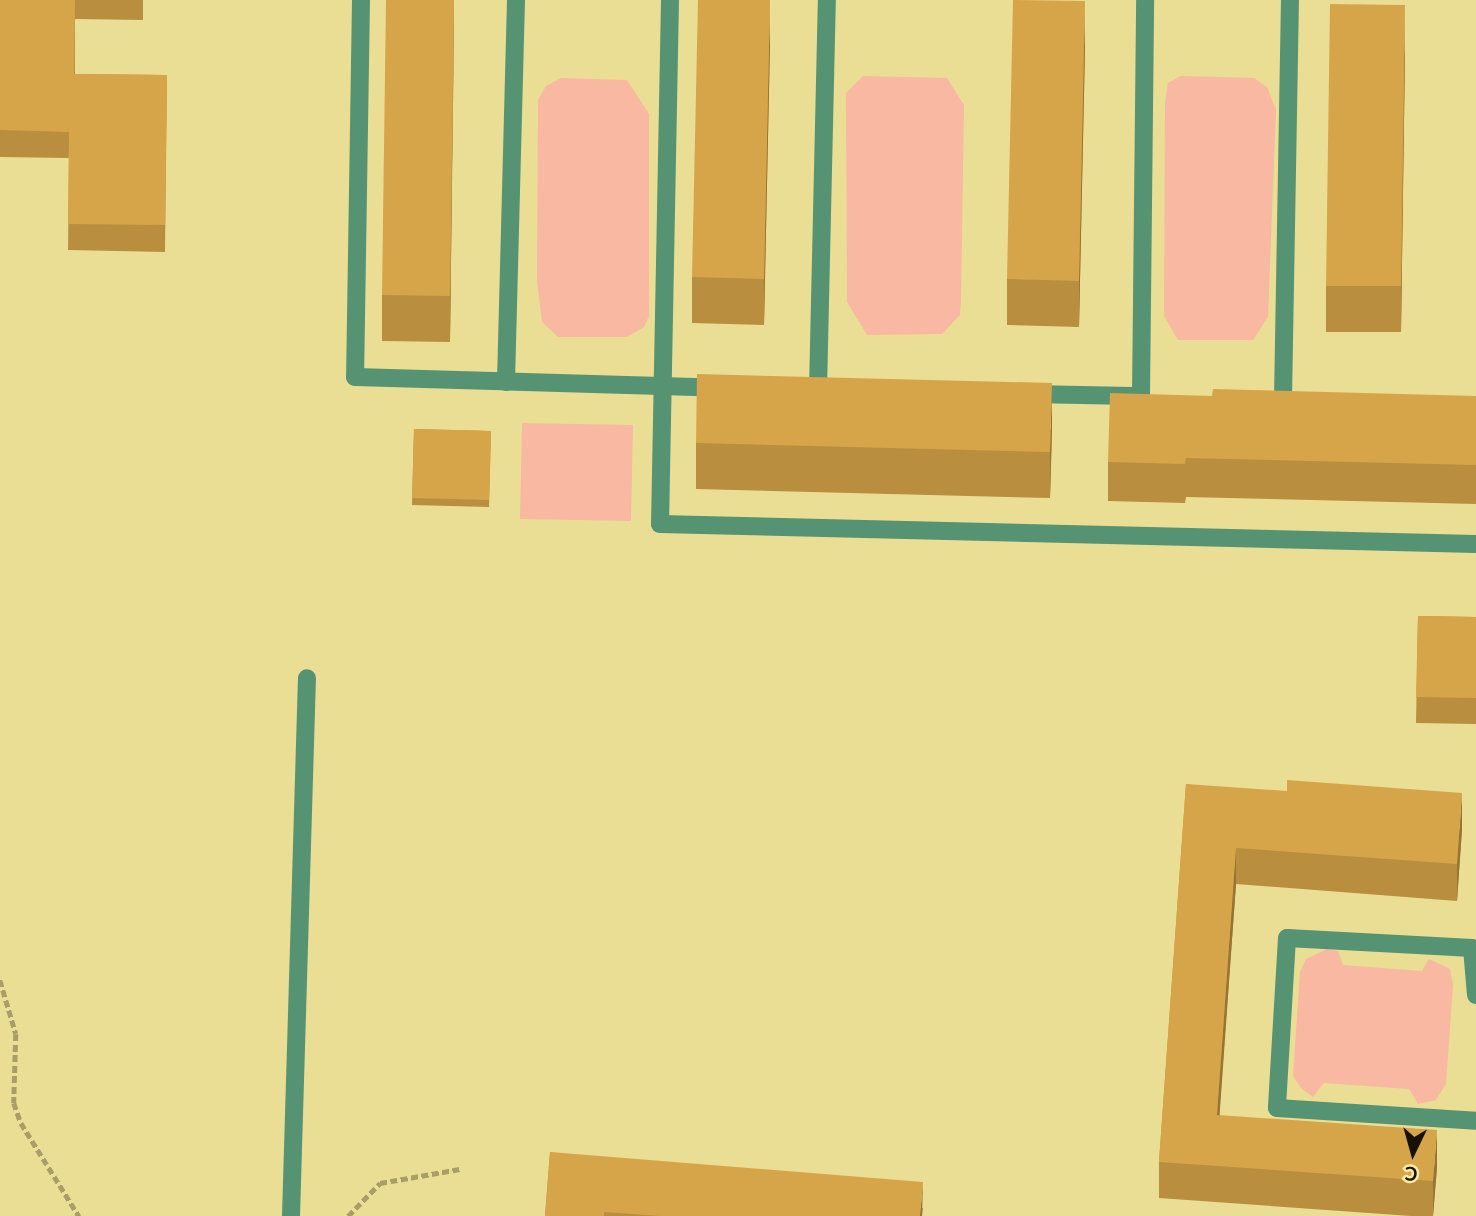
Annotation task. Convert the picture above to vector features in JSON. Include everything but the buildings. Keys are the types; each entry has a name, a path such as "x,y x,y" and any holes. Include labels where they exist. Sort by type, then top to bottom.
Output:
{"street":[{"path":"361,0 355,377 744,388"},
{"path":"506,382 516,0"},
{"path":"670,0 660,524 1476,544"},
{"path":"795,389 825,390 827,0"},
{"path":"1007,393 1148,396 1144,0"},
{"path":"1290,0 1276,399 1303,399"},
{"path":"291,1216 307,678"},
{"path":"1476,995 1472,948 1287,938 1278,1108 1476,1121"}],"path":[{"path":"0,980 16,1034 14,1102 21,1123 79,1216"},
{"path":"348,1216 380,1183 460,1168"}],"shaded area":[{"path":"863,76 947,78 964,105 960,315 942,334 867,335 847,302 846,93"},
{"path":"1181,76 1254,78 1267,87 1276,110 1268,317 1253,340 1178,340 1164,316 1165,103 1168,83"},
{"path":"561,78 627,80 649,114 649,316 644,327 627,337 558,337 542,322 537,280 538,100 546,86"},
{"path":"522,423 633,425 631,521 520,519"},
{"path":"1327,949 1338,951 1343,965 1422,971 1429,959 1450,969 1453,985 1446,1084 1436,1100 1418,1104 1409,1089 1324,1083 1313,1097 1301,1088 1293,1076 1300,972 1306,959"}]}
